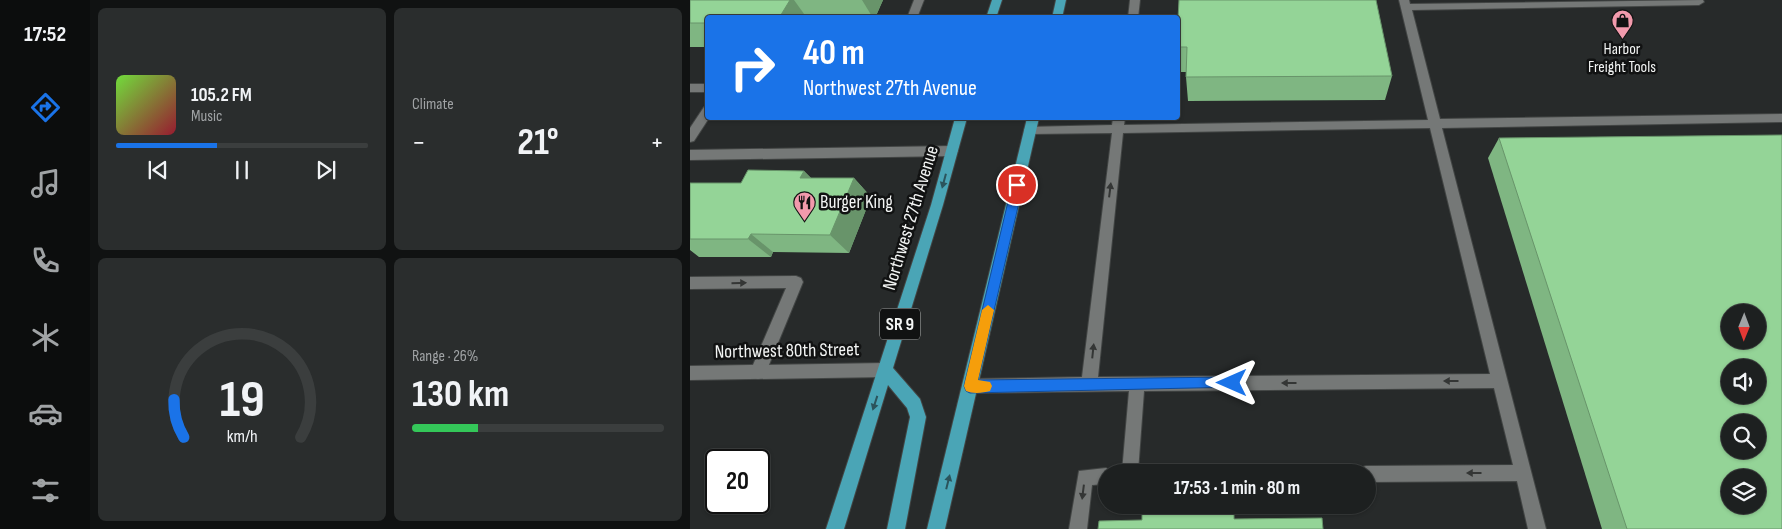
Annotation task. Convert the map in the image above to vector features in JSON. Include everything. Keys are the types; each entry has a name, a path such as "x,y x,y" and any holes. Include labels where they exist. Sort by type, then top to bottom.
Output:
{"main road":[{"path":"992,15 997,0"},
{"path":"1057,15 1061,0"},
{"name":"Northwest 27th Avenue","path":"835,529 960,120"},
{"path":"936,529 1032,124"},
{"path":"885,370 914,404 918,417 896,529"}],"street":[{"path":"913,15 919,0"},
{"path":"1133,15 1135,0"},
{"path":"1537,529 1405,4 1699,2"},
{"path":"690,88 705,88"},
{"path":"690,138 705,115"},
{"path":"1032,124 1782,118"},
{"path":"1090,384 1118,123"},
{"path":"690,155 952,151"},
{"path":"690,283 796,282 758,372"},
{"name":"Northwest 80th Street","path":"690,373 885,370"},
{"path":"970,386 1500,381"},
{"path":"1131,464 1137,384"},
{"path":"1376,474 1523,473"},
{"path":"1078,529 1085,477 1098,476"}],"building":[{"path":"690,0 790,0 781,15 705,15 705,23 690,23"},
{"path":"1179,0 1376,0 1392,76 1186,77 1187,47 1180,47 1180,15 1178,15"},
{"path":"1782,135 1782,529 1627,529 1499,138"},
{"path":"748,170 804,171 800,178 854,178 830,235 751,234 748,239 690,239 690,183 741,183"},
{"path":"1142,514 1234,514 1234,519 1322,518 1323,529 1098,529 1099,521 1142,520"}],"slow traffic":[{"path":"986,386 970,386 988,310"}],"place":[{"name":"Harbor Freight Tools","path":"1622,39"},
{"name":"Burger King","path":"804,221"}],"route":[{"path":"1017,185 970,386 1232,383"}]}
